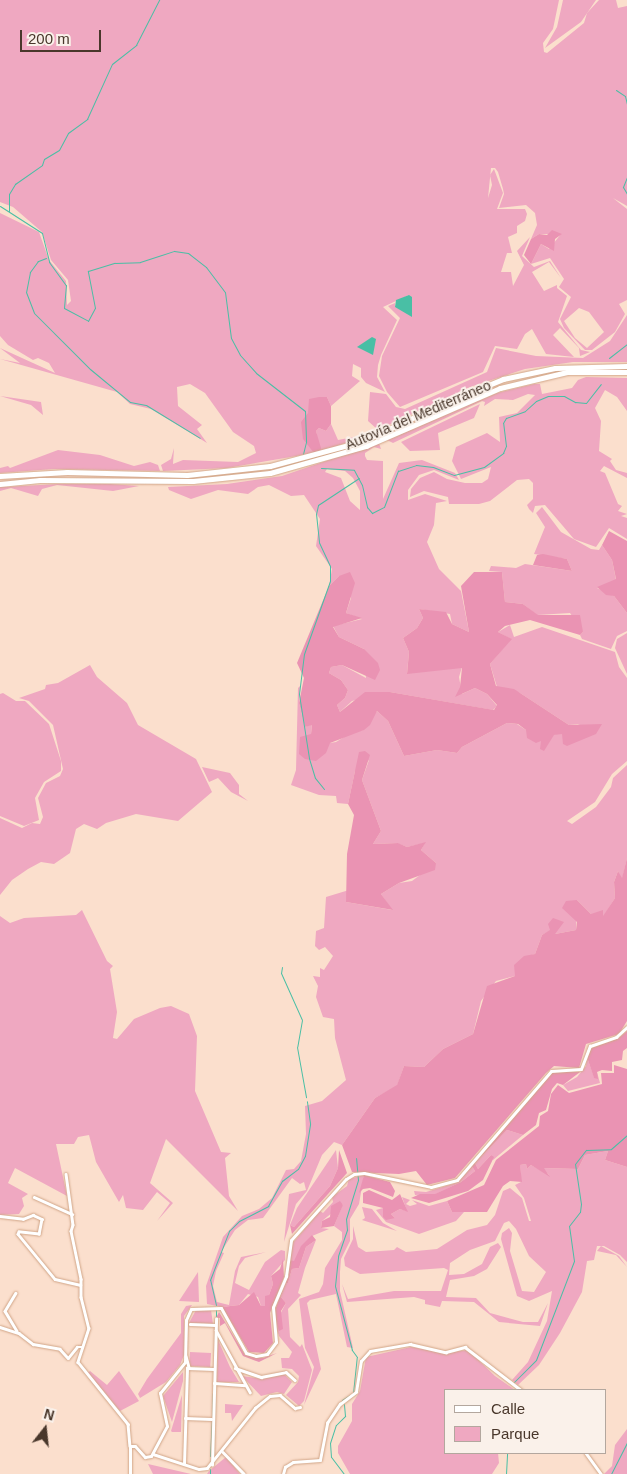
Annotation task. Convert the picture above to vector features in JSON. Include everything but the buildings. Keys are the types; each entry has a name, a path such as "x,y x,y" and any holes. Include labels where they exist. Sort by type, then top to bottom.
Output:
{"highway":[{"name":"Autovía del Mediterráneo","path":"387,434 454,398 503,380 555,368 592,365 627,366"},
{"name":"Autovía del Mediterráneo","path":"0,484 48,480 193,481 248,476 302,463 387,434 480,394 541,378 588,373 627,373"},
{"name":"Autovía del Mediterráneo","path":"0,476 67,472 215,473 302,463"}],"street":[{"path":"184,1464 187,1316 191,1309 199,1306 224,1310 246,1353 262,1356 271,1351 276,1336 272,1307 286,1276 291,1240 346,1180 354,1174 364,1173 430,1187 457,1180 551,1071 581,1069 590,1046 621,1035 627,1027"},
{"path":"66,1174 72,1214 71,1231 77,1250 80,1285 89,1328 78,1362 80,1368 128,1424 130,1474"},
{"path":"34,1197 72,1214"},
{"path":"0,1216 24,1220 33,1215 42,1219 39,1234 19,1232 18,1234 55,1279 80,1285"},
{"path":"16,1293 5,1311 19,1333 33,1344 60,1349 68,1358 77,1348 82,1347"},
{"path":"212,1464 213,1369 216,1319"},
{"path":"190,1324 215,1325"},
{"path":"0,1327 19,1333"},
{"path":"215,1329 234,1367 250,1392"},
{"path":"283,1474 285,1467 293,1462 320,1460 327,1422 340,1404 356,1392 361,1361 370,1351 413,1344 446,1352 465,1347 520,1389"},
{"path":"186,1356 187,1368"},
{"path":"234,1367 261,1377 286,1372 295,1380"},
{"path":"154,1454 168,1422 160,1393 180,1370 184,1368 213,1369"},
{"path":"180,1370 187,1368"},
{"path":"213,1383 244,1385"},
{"path":"130,1446 135,1446 145,1457 154,1454 199,1469 212,1464 255,1408 270,1396 280,1395 295,1408 300,1407"},
{"path":"185,1418 212,1419"},
{"path":"223,1452 244,1474"},
{"path":"587,1454 601,1474"}],"green space":[{"path":"0,0 559,0 553,29 543,43 544,52 547,53 584,23 587,13 599,0 616,0 618,8 627,6 627,206 613,198 627,209 627,300 619,304 625,314 615,332 592,350 585,350 564,328 560,319 571,297 559,287 564,279 550,258 531,264 541,244 549,249 561,234 539,234 531,239 537,225 535,213 526,205 499,208 504,194 498,172 495,168 491,168 490,174 494,169 503,193 497,209 525,209 527,214 525,221 517,226 517,233 508,237 512,253 507,253 501,272 511,272 513,286 524,265 517,251 530,237 522,256 534,267 550,261 561,278 549,262 532,272 544,291 557,285 557,288 567,296 558,322 581,350 590,352 580,356 579,348 560,328 553,335 574,357 546,354 532,329 525,334 517,349 495,346 483,372 400,407 387,392 379,376 382,356 400,318 388,306 395,303 395,307 409,295 383,307 397,320 378,365 377,377 385,392 366,383 361,377 361,368 353,364 352,376 360,381 331,406 327,397 308,413 314,453 227,468 163,471 161,465 171,459 174,448 173,464 183,460 238,462 256,453 254,446 233,432 205,393 190,384 177,387 178,406 202,425 197,429 207,443 151,409 130,404 117,392 0,359 20,363 0,348 55,373 49,363 38,358 33,360 8,345 0,336 0,213 39,232 49,260 66,281 67,305 71,301 68,280 51,260 42,232 13,207 0,202","holes":["490,176 492,185 488,198","579,308 589,312 604,332 587,348 575,338 564,321"]},
{"path":"563,0 596,0 581,22 545,48 557,27"},
{"path":"627,315 627,362 573,362 525,369 470,387 378,430 368,421 370,392 386,394 396,407 405,409 487,372 496,348 536,356 583,358 610,341"},
{"path":"586,377 627,378 627,411 617,397 605,390 595,408 601,421 599,451 612,459 610,461 616,470 627,473 627,478 604,466 600,471 605,473 618,504 622,506 618,511 627,514 621,516 627,518 627,539 609,528 596,547 574,539 545,505 535,506 533,513 529,509 527,505 533,499 533,483 529,479 517,480 490,501 479,504 449,504 448,497 424,491 410,497 411,489 420,478 434,472 447,479 465,483 482,483 488,479 491,467 461,479 452,461 456,447 487,433 500,442 499,417 517,413 535,395 528,394 513,400 495,399 484,406 485,402 482,401 393,443 387,440 497,393 540,384 542,394 572,388 578,380"},
{"path":"0,396 41,402 43,415 31,405"},
{"path":"480,404 474,418 438,433 440,450 410,451 401,442"},
{"path":"331,424 338,440 374,433 320,452 316,431 319,428 326,431"},
{"path":"379,443 381,449 374,447 365,453 365,456 367,460 383,461 383,499 399,463 422,460 455,473 459,480 434,470 419,475 408,490 408,500 425,494 447,501 436,503 434,525 427,542 439,569 461,591 469,632 452,624 450,614 419,609 423,618 417,628 403,638 409,652 407,673 462,667 459,677 462,694 475,688 487,694 497,706 493,710 390,692 352,701 340,712 337,705 345,698 348,690 341,680 329,673 331,667 342,665 366,678 364,649 339,637 333,626 362,619 346,613 351,598 339,576 329,586 332,569 316,546 320,519 304,495 291,496 269,485 258,487 248,494 218,490 191,499 169,490 168,487 227,484 282,476","holes":["327,469 345,471 353,478 360,491 360,510 350,501 341,478 325,472"]},
{"path":"58,450 100,455 134,466 150,462 158,465 160,471 54,469 0,473 0,468 8,466 10,468"},
{"path":"58,484 139,486 113,491 57,485 42,489 38,496 11,488 0,491 0,487"},
{"path":"542,507 561,532 591,549 599,550 602,545 612,560 616,580 597,588 614,596 627,613 627,631 617,636 611,649 582,639 580,635 583,632 570,613 537,615 523,604 505,602 502,572 489,571 491,566 516,568 525,564 572,571 567,559 534,554 545,527 536,513"},
{"path":"510,625 514,637 542,627 615,652 619,667 627,678 627,761 612,774 595,802 567,821 572,824 596,807 611,787 613,778 627,765 627,858 622,880 618,871 614,882 615,898 603,917 591,914 577,900 576,930 555,934 550,931 542,935 535,954 526,957 515,976 496,981 481,1001 473,1034 443,1049 424,1067 404,1066 397,1086 375,1098 342,1145 334,1142 322,1155 307,1191 296,1204 284,1242 289,1194 306,1190 304,1182 300,1184 292,1178 263,1218 248,1220 235,1230 221,1252 224,1253 216,1271 213,1286 217,1302 229,1305 235,1271 241,1257 266,1252 245,1258 239,1266 235,1283 249,1290 265,1262 281,1250 285,1251 285,1260 271,1276 273,1284 265,1306 261,1306 258,1297 248,1294 239,1305 222,1307 207,1304 206,1286 223,1237 242,1216 259,1209 272,1198 286,1170 294,1169 301,1161 306,1134 305,1106 322,1101 346,1080 335,1038 334,1019 323,1017 316,997 318,986 313,976 320,977 320,968 324,970 333,956 325,947 319,950 315,946 316,931 324,928 326,897 349,890 346,902 392,910 381,894 399,883 412,881 436,863 421,850 425,843 407,847 397,843 373,844 381,831 362,780 369,760 355,771 348,804 337,803 336,796 319,795 291,785 296,770 298,688 300,686 299,703 305,727 312,724 311,734 330,743 336,742 349,734 363,730 377,711 388,721 404,756 437,750 457,753 462,747 507,723 517,724 526,730 554,735 580,724 569,725 520,693 497,687 490,664 511,639 498,632"},
{"path":"627,633 627,674 615,648 617,639"},
{"path":"90,665 97,677 127,703 138,725 196,759 212,792 178,821 136,814 106,823 97,829 84,824 76,829 70,853 54,864 41,862 28,869 12,880 0,895 0,818 22,828 32,823 40,824 43,817 38,798 46,783 60,776 63,769 53,725 29,701 19,698 45,689 46,685 58,683"},
{"path":"3,693 16,701 25,701 49,724 61,761 61,771 44,782 35,798 39,820 24,826 0,816 0,694"},
{"path":"202,767 230,773 239,785 239,794 248,801 231,792 218,778 209,782"},
{"path":"82,910 107,961 113,966 110,969 117,1012 113,1038 117,1039 134,1019 160,1008 171,1006 189,1014 197,1036 195,1091 221,1152 231,1153 225,1158 229,1196 238,1211 166,1139 150,1183 173,1203 157,1221 170,1203 157,1192 143,1210 126,1208 123,1195 119,1202 96,1162 89,1135 78,1137 74,1144 56,1144 67,1196 15,1168 8,1183 28,1194 22,1198 24,1206 19,1214 0,1215 0,916 10,923 24,918 76,915"},
{"path":"587,1057 594,1077 597,1072 600,1083 568,1091 563,1085 577,1077 586,1066"},
{"path":"507,1130 523,1135 493,1160 491,1155 478,1169 474,1161 480,1153 483,1155"},
{"path":"336,1150 338,1168 330,1186 294,1227 290,1225 297,1208"},
{"path":"608,1151 605,1160 627,1167 627,1262 620,1255 604,1246 597,1246 594,1260 587,1261 582,1292 560,1333 539,1365 518,1385 512,1380 528,1362 547,1321 552,1291 529,1301 517,1296 501,1239 502,1233 509,1228 512,1233 510,1251 522,1291 534,1292 546,1272 529,1256 516,1229 509,1221 504,1223 495,1241 470,1250 450,1263 449,1275 464,1274 482,1264 490,1247 498,1243 501,1247 487,1269 474,1276 450,1280 446,1297 476,1298 490,1313 523,1322 538,1322 548,1303 540,1326 499,1322 474,1302 442,1301 440,1307 425,1304 425,1300 414,1297 347,1302 342,1284 348,1299 394,1291 441,1291 448,1270 444,1268 360,1274 345,1266 344,1258 353,1239 353,1226 358,1247 366,1252 394,1250 397,1247 406,1252 437,1249 467,1230 487,1225 495,1215 503,1191 510,1188 522,1198 529,1221 531,1221 524,1198 515,1185 521,1182 520,1165 526,1164 527,1169 531,1165 549,1175 543,1168 578,1169 585,1155"},
{"path":"471,1165 475,1171 461,1182 436,1194 415,1195 414,1191 426,1192 456,1183"},
{"path":"364,1175 359,1204 350,1219 350,1241 341,1259 340,1272 340,1291 353,1348 347,1347 336,1294 310,1300 307,1303 321,1369 304,1405 314,1367 305,1348 299,1299 319,1292 323,1284 325,1268 342,1240 342,1232 334,1226 343,1204 322,1221 321,1228 329,1229 312,1236 294,1262 289,1260 291,1245 320,1211 323,1213 333,1202 332,1197 347,1186 349,1179"},
{"path":"402,1197 410,1200 406,1204 410,1206 417,1204 412,1200 429,1206 447,1201 452,1212 464,1212 456,1221 419,1234 386,1222 376,1210 383,1208 383,1217 395,1218 391,1214 400,1209 407,1211"},
{"path":"362,1207 372,1209 383,1223 397,1231 362,1220 365,1218"},
{"path":"316,1240 298,1293 301,1295 288,1309 290,1337 300,1347 302,1344 312,1370 304,1401 299,1406 286,1395 298,1382 299,1376 292,1369 282,1368 281,1358 289,1358 292,1352 279,1336 275,1324 286,1303 280,1296 285,1283 288,1283 292,1269 299,1268 306,1247"},
{"path":"601,1246 619,1256 627,1267 616,1255 597,1251"},
{"path":"198,1272 199,1302 179,1301"},
{"path":"192,1305 184,1316 184,1355 180,1365 166,1382 140,1398 138,1394 147,1379 181,1333 181,1314 186,1306"},
{"path":"196,1310 211,1310 213,1324 189,1323"},
{"path":"218,1340 230,1367 239,1382 217,1382"},
{"path":"411,1347 444,1353 468,1350 495,1376 514,1389 444,1389 444,1454 498,1454 499,1463 492,1474 350,1474 338,1453 338,1446 352,1421 352,1404 360,1391 366,1357"},
{"path":"190,1352 211,1353 210,1367 189,1366"},
{"path":"90,1371 107,1385 119,1371 139,1401 120,1411 88,1373"},
{"path":"183,1372 183,1381 172,1422 163,1396"},
{"path":"284,1374 292,1382 284,1394 277,1392 261,1396 242,1376 262,1379"},
{"path":"182,1395 181,1432 172,1432 171,1431"},
{"path":"225,1404 243,1405 232,1421 231,1413 225,1413"},
{"path":"627,1429 627,1474 604,1474 612,1466 615,1445"},
{"path":"226,1457 240,1474 207,1474 209,1471"},
{"path":"148,1464 191,1474 153,1474"}],"shaded area":[{"path":"552,230 562,234 555,239 554,251 541,244 531,264 524,255 531,239 539,234 547,235"},
{"path":"327,397 331,406 331,424 326,431 319,428 316,431 321,448 320,452 314,453 303,439 301,422 308,413 309,399"},
{"path":"609,531 627,541 627,613 614,596 606,595 597,587 616,579 612,560 602,545"},
{"path":"543,554 567,559 572,571 533,565 537,555"},
{"path":"350,572 355,583 346,613 362,618 333,627 339,637 364,649 378,663 380,670 375,680 342,665 331,667 329,673 341,680 348,690 345,698 337,705 340,712 365,692 390,692 494,710 497,705 487,694 475,688 455,697 460,687 462,668 407,674 409,652 403,638 417,628 423,618 419,609 446,612 452,624 469,632 461,586 474,572 502,572 505,602 523,604 538,615 580,615 583,632 580,635 530,620 505,626 498,632 512,639 490,664 496,686 514,689 569,725 602,724 596,734 567,746 563,744 562,734 554,735 544,751 540,749 541,741 536,743 527,738 526,730 518,724 507,723 462,747 457,753 437,750 404,756 388,721 377,711 370,725 364,730 330,743 326,753 316,761 305,759 299,754 300,737 311,734 312,725 305,727 299,703 304,678 297,663 329,586 339,576"},
{"path":"365,751 370,755 362,780 381,831 373,844 398,843 407,847 426,842 421,850 436,863 435,870 399,883 381,894 393,910 346,902 347,854 354,815 348,804 359,752"},
{"path":"627,858 627,1021 619,1034 586,1044 579,1068 554,1066 546,1073 455,1178 427,1185 416,1171 399,1174 352,1172 342,1145 375,1098 397,1085 404,1066 424,1067 443,1049 473,1034 487,986 515,976 514,965 524,956 535,954 542,935 550,930 548,924 553,918 564,922 555,934 576,930 577,922 562,908 566,901 577,900 591,914 603,910 603,916 615,898 614,882 618,871 622,878"},
{"path":"627,1031 627,1048 623,1051 622,1060 612,1062 612,1071 602,1070 597,1072 598,1079 594,1078 587,1057 589,1049 619,1038"},
{"path":"614,1065 627,1069 627,1167 605,1160 608,1151 585,1155 578,1169 544,1168 550,1177 531,1165 527,1169 526,1164 520,1165 522,1182 510,1181 503,1186 487,1212 452,1212 447,1201 484,1185 496,1160 539,1126 540,1116 548,1111 551,1094 558,1085 569,1093 602,1084 601,1073 614,1073"},
{"path":"551,1072 580,1072 563,1085 557,1083 552,1089 546,1110 539,1113 536,1125 523,1135 507,1130 483,1155 480,1153"},
{"path":"339,1150 347,1173 292,1234 290,1225 294,1227 330,1186 338,1168"},
{"path":"491,1155 494,1157 483,1180 468,1191 429,1203 411,1198 420,1194 435,1194 461,1182 475,1171 471,1165 474,1161 478,1169"},
{"path":"364,1175 390,1182 395,1191 393,1197 370,1188 363,1189 359,1193"},
{"path":"369,1190 392,1200 400,1194 408,1212 400,1209 391,1214 395,1218 386,1220 383,1217 383,1208 363,1203 363,1193"},
{"path":"340,1201 343,1205 334,1226 321,1228 322,1221 330,1217 331,1206"},
{"path":"312,1235 316,1240 306,1247 299,1268 292,1269 288,1283 285,1283 289,1260 294,1261 301,1246"},
{"path":"283,1259 284,1277 270,1313 273,1343 264,1353 249,1352 222,1307 239,1305 254,1292 261,1306 265,1306 265,1296 269,1295 273,1284 271,1276 280,1269"},
{"path":"280,1296 286,1303 281,1311 283,1329 279,1331 274,1313"},
{"path":"219,1312 245,1355 263,1358 277,1353 259,1362 243,1356 225,1323 220,1326 220,1318 216,1318"}],"water":[{"path":"409,295 412,297 412,317 395,307 396,300"},
{"path":"372,337 376,339 373,355 357,347"}],"waterway":[{"path":"9,211 9,194 15,184 42,165 44,159 59,150 68,133 87,119 112,64 136,45 159,0"},
{"path":"616,90 625,96 627,104"},
{"path":"627,177 623,187 627,194"},
{"path":"0,206 42,233 49,262 66,285 64,308 88,321 95,308 88,271 115,263 140,262 174,251 188,253 206,267 225,292 231,338 240,355 256,373 305,411 306,442 303,454"},
{"path":"46,258 38,261 30,272 26,292 34,313 90,369 130,402 146,405 200,438"},
{"path":"609,358 627,344"},
{"path":"321,468 354,470 362,485 367,507 372,513 384,507 398,471 416,465 433,467 454,475 484,467 503,453 506,446 503,423 506,418 525,411 536,401 548,396 564,396 575,402 586,403 601,384"},
{"path":"324,789 315,778 309,758 299,694 304,654 330,581 330,566 319,542 316,514 318,505 359,478"},
{"path":"282,967 281,973 302,1020 297,1047 306,1097"},
{"path":"216,1305 210,1280 229,1231 239,1221 268,1206 282,1181 298,1169 305,1156 310,1123 307,1101"},
{"path":"514,1382 536,1360 574,1261 569,1226 580,1212 581,1204 575,1164 586,1150 611,1149 627,1135"},
{"path":"353,1393 357,1357 352,1350 335,1286 338,1256 347,1230 346,1219 358,1180 356,1158"},
{"path":"216,1309 216,1316"},
{"path":"212,1416 213,1393"},
{"path":"342,1400 350,1395"},
{"path":"344,1404 345,1416 336,1425 330,1443 331,1457 344,1474"},
{"path":"210,1456 212,1421"},
{"path":"611,1474 627,1443"},
{"path":"506,1474 507,1454"},
{"path":"210,1469 210,1474"}]}
